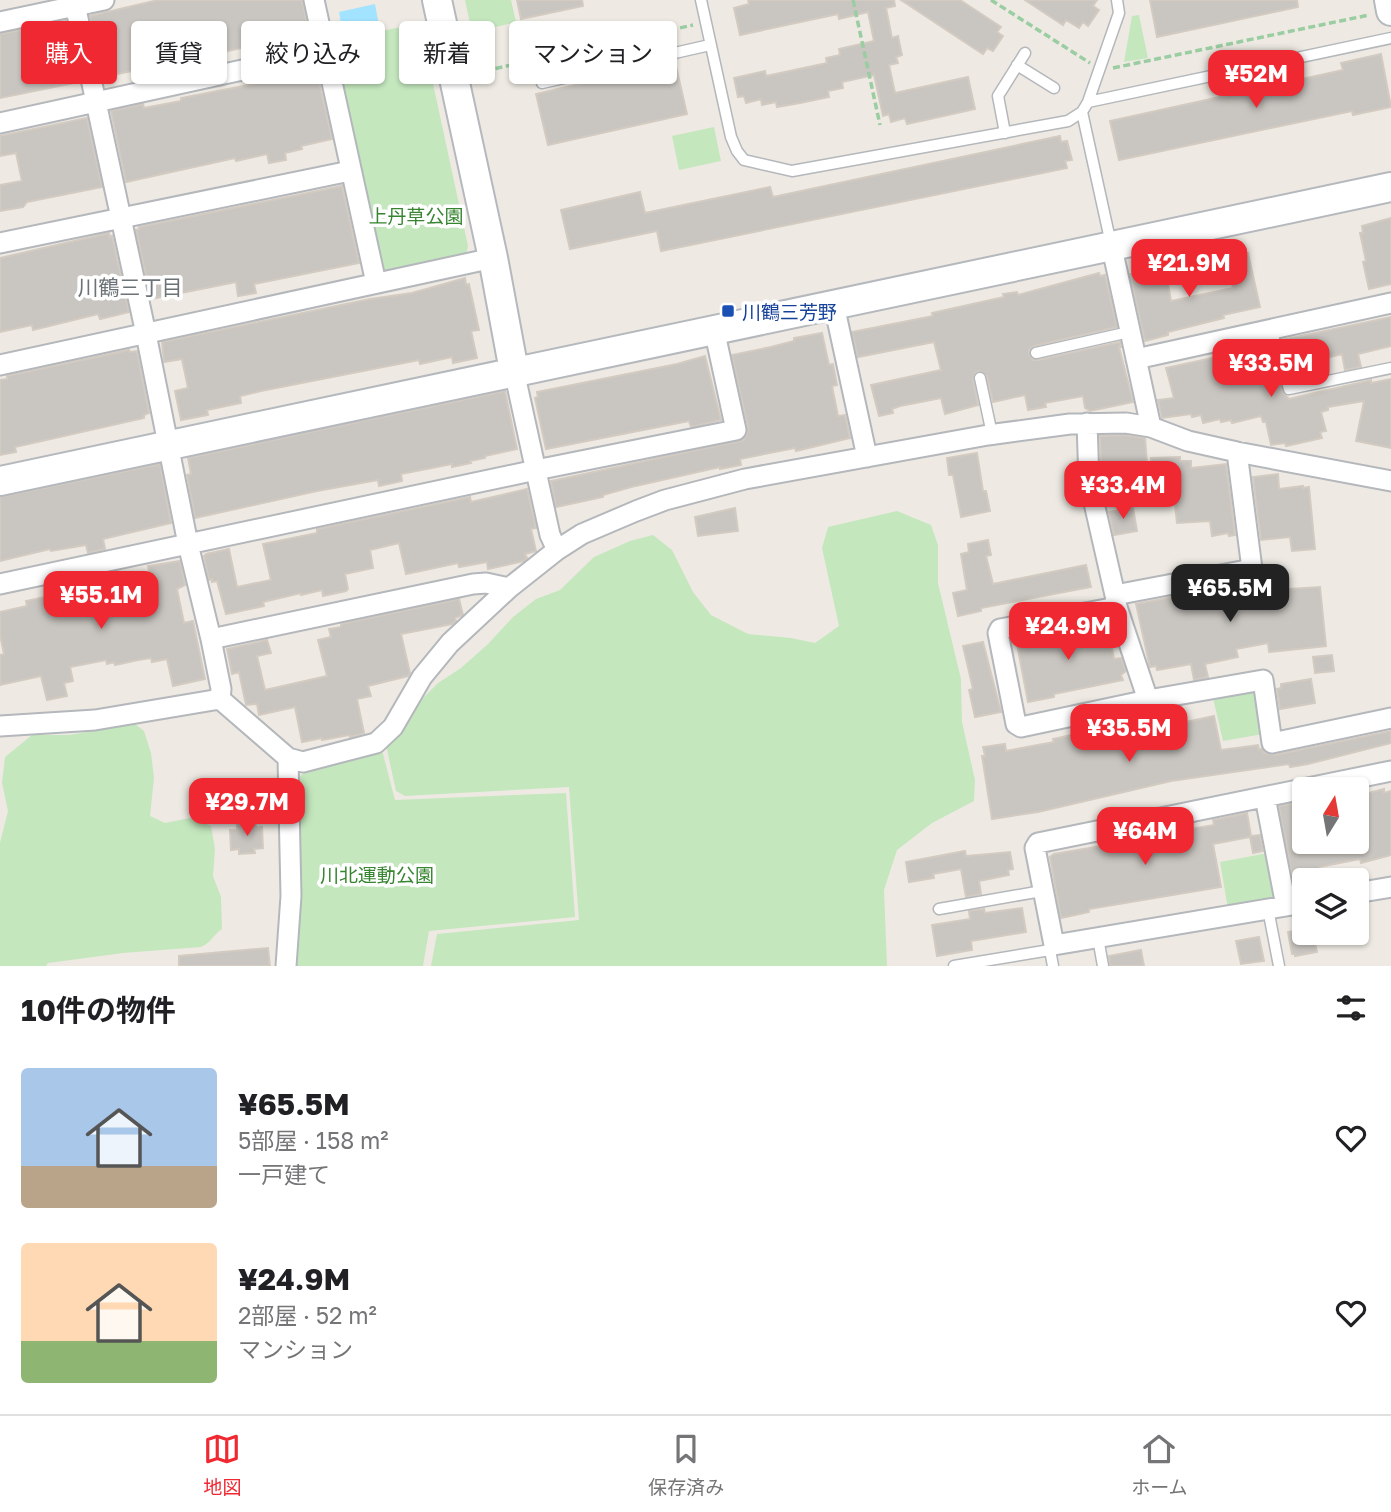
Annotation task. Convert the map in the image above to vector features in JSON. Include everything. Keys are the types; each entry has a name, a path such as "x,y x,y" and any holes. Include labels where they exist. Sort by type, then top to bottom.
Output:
{"street":[{"path":"0,22 75,3 104,0"},
{"path":"314,0 318,21"},
{"path":"437,0 441,21"},
{"path":"1389,0 1391,11"},
{"path":"75,3 188,544 211,639 221,690 220,699"},
{"path":"0,122 96,104 241,71"},
{"path":"332,84 376,283"},
{"path":"454,84 493,258 514,371 550,535 556,550"},
{"path":"0,243 350,171"},
{"path":"0,481 1391,187"},
{"path":"1112,248 1151,427"},
{"path":"0,365 493,258"},
{"path":"1136,359 1391,303"},
{"path":"834,305 867,457"},
{"path":"0,584 736,430 714,329"},
{"path":"1087,423 1089,481 1116,601 1148,700"},
{"path":"220,699 288,758 303,762 381,740 393,727 435,660 509,588 556,550 582,534 665,500 745,479 992,435 1087,423 1126,423 1151,427 1188,441 1237,452 1391,481"},
{"path":"1237,452 1252,569 1000,629 998,633 1016,723 1021,727 1148,700 1263,680 1272,743 1391,718"},
{"path":"211,639 473,584 486,583 509,588"},
{"path":"0,726 95,720 220,699"},
{"path":"286,966 291,896 288,758"},
{"path":"1265,797 1286,906 1052,947 1035,848 1038,843 1391,771"},
{"path":"1369,891 1391,887"}],"lane":[{"path":"701,0 731,137 737,151 744,160 792,171 1068,121 1085,107 1391,38"},
{"path":"1112,248 1085,107 1119,13 1117,0"},
{"path":"677,52 710,45"},
{"path":"1004,133 998,96 1025,53"},
{"path":"1017,65 1054,88"},
{"path":"1271,329 1289,389 1391,368"},
{"path":"1035,353 1129,332"},
{"path":"980,378 992,435"},
{"path":"939,909 1042,891"},
{"path":"1279,966 1286,906"},
{"path":"1098,938 1103,966"},
{"path":"954,966 1052,947 1053,966"}],"path":[{"path":"853,0 880,125"},
{"path":"991,0 1105,70 1391,11"},
{"path":"495,69 705,23"}],"green space":[{"path":"465,0 511,0 516,21 495,27 495,21 469,21"},
{"path":"1139,15 1148,58 1124,62 1132,16"},
{"name":"上丹草公園","path":"399,27 399,84 433,84 468,246 466,255 390,275 383,272 343,84 385,84 385,30"},
{"path":"714,127 721,161 679,170 672,136"},
{"path":"897,511 931,525 938,545 938,583 961,679 962,722 975,780 974,801 932,823 897,850 884,890 887,966 431,966 437,934 579,920 569,787 405,796 396,791 386,745 413,708 438,683 461,668 513,617 536,599 560,590 594,557 630,541 653,535 672,550 693,592 711,615 748,634 815,643 839,626 822,548 828,527"},
{"path":"1255,690 1263,734 1223,741 1213,698"},
{"path":"135,724 144,731 151,753 154,778 150,816 165,823 190,818 211,826 215,849 213,876 221,897 222,929 201,947 123,953 48,963 46,966 0,966 0,843 8,811 2,783 5,757 32,735 69,735"},
{"name":"川北運動公園","path":"382,750 395,800 566,793 575,917 429,931 423,966 295,966 297,780 306,770"},
{"path":"1268,853 1276,894 1270,901 1228,909 1220,862"}],"water":[{"path":"375,4 378,21 341,21 339,12"}],"building":[{"path":"158,0 302,0 306,21 241,21 241,48 227,51 227,21 131,21 131,71 117,74 117,21 91,21 90,16"},
{"path":"517,0 582,0 583,6 521,19"},
{"path":"748,0 894,0 895,6 886,8 892,38 898,36 902,55 896,57 898,63 889,65 895,93 968,77 975,109 907,124 905,118 891,122 889,114 883,116 874,75 842,82 843,88 828,91 829,97 777,107 776,102 762,105 761,99 746,103 744,96 738,97 734,78 765,71 766,76 827,63 826,58 840,55 839,49 874,41 868,12 839,19 838,14 740,35 734,8 749,4"},
{"path":"901,0 960,0 1001,27 997,32 1003,36 993,51 987,48 983,54"},
{"path":"1025,0 1097,0 1093,6 1099,10 1088,26 1083,22 1079,28 1066,20 1063,25"},
{"path":"1150,0 1297,0 1298,7 1157,37"},
{"path":"21,30 21,84 69,84 0,98 0,34"},
{"path":"1381,54 1391,107 1353,115 1352,111 1119,160 1110,121 1343,70 1341,63"},
{"path":"677,71 687,114 548,145 536,94 579,84 677,84"},
{"path":"253,84 320,84 332,139 301,146 302,149 285,153 286,160 269,163 267,154 236,161 235,158 126,182 111,111 143,104 144,108 181,101 181,98"},
{"path":"87,118 102,187 27,202 23,207 0,211 0,185 22,181 16,153 0,156 0,136"},
{"path":"1060,136 1061,142 1067,141 1072,160 1065,161 1067,168 661,251 657,231 570,249 561,210 640,192 645,213 770,187 773,197"},
{"path":"342,186 359,263 254,284 256,293 238,296 236,282 151,299 136,230 139,227"},
{"path":"1391,218 1391,284 1369,289 1363,262 1366,261 1360,233 1363,233 1362,226"},
{"path":"109,233 110,237 112,236 129,312 100,319 98,314 33,330 32,325 0,332 0,258"},
{"path":"1248,253 1260,307 1223,315 1224,318 1168,332 1168,335 1145,341 1130,274 1135,274 1134,265 1164,260 1171,301 1233,288 1227,257"},
{"path":"1099,273 1100,276 1105,275 1117,327 1034,346 1029,350 1029,355 1033,360 1038,360 1120,342 1133,402 1090,411 1085,408 1083,396 1045,403 1046,407 1028,410 1025,395 993,402 987,376 979,371 973,379 978,405 945,414 941,398 900,406 892,409 893,413 879,416 871,385 941,370 934,342 858,357 852,332 933,316 932,313 1004,297 1003,294 1017,292 1018,295"},
{"path":"465,278 466,285 469,284 479,330 471,331 477,358 453,363 452,357 420,364 419,360 261,391 240,396 241,403 207,410 208,415 181,420 175,391 188,388 182,359 164,362 162,342 370,299 412,293"},
{"path":"1391,317 1391,346 1358,354 1361,367 1345,370 1342,354 1290,367 1282,340"},
{"path":"822,333 829,365 833,364 837,385 832,386 838,416 845,415 850,438 796,451 795,448 740,459 741,465 720,467 631,487 603,497 556,507 551,481 744,440 748,427 732,355"},
{"path":"1268,346 1282,391 1289,399 1371,380 1371,383 1391,379 1391,448 1356,441 1364,401 1328,407 1328,410 1321,412 1326,431 1320,432 1322,438 1286,446 1285,443 1271,445 1266,422 1263,422 1261,416 1232,423 1231,420 1221,422 1220,419 1203,423 1201,415 1192,417 1191,414 1162,418 1158,400 1174,398 1166,368"},
{"path":"129,350 137,351 149,413 144,415 144,418 15,447 16,452 0,455 0,380 7,379 7,376"},
{"path":"705,356 721,420 691,427 689,421 546,449 535,398 538,397 537,392"},
{"path":"505,391 517,449 485,456 470,461 471,463 401,474 402,481 379,486 378,480 195,518 187,475 191,474 188,458"},
{"path":"1125,435 1145,438 1147,463 1114,465 1114,462 1101,462 1100,436"},
{"path":"977,453 983,491 986,491 990,511 961,517 947,458"},
{"path":"1180,457 1180,461 1191,461 1191,468 1226,464 1235,535 1229,536 1228,533 1212,536 1210,521 1177,523 1173,488 1152,488 1151,458"},
{"path":"160,464 171,523 103,539 105,549 88,553 86,545 50,549 0,561 0,497"},
{"path":"1278,474 1279,489 1309,487 1315,549 1292,551 1290,537 1261,540 1253,477"},
{"path":"527,489 536,528 531,529 536,551 525,554 527,558 524,561 488,569 487,562 459,567 458,563 406,574 399,543 370,550 373,568 345,574 348,589 346,591 323,596 322,590 301,593 263,602 264,606 226,614 217,581 209,580 204,556 206,554 229,549 237,587 271,580 263,544 317,533 317,529 470,497 471,502"},
{"path":"735,508 738,531 698,536 695,517"},
{"path":"1133,508 1137,531 1114,535 1109,512"},
{"path":"988,540 991,555 986,556 993,584 1086,565 1091,587 981,608 981,611 958,616 953,593 967,590 961,554 969,552 968,544"},
{"path":"180,561 185,585 177,589 184,623 193,621 205,679 173,686 167,659 152,662 151,658 115,665 114,662 107,664 106,660 70,667 73,681 64,683 67,696 47,700 41,676 0,685 0,655 4,654 0,635 0,612 27,606 26,601 150,575 148,566"},
{"path":"1288,582 1288,589 1320,587 1326,646 1269,652 1268,643 1236,649 1238,657 1205,664 1208,677 1194,680 1191,664 1157,670 1156,666 1150,667 1136,604 1188,594"},
{"path":"459,599 463,615 455,618 456,621 452,624 401,634 410,673 408,676 368,686 371,696 357,699 364,733 302,742 295,707 259,715 257,704 246,705 239,672 232,674 227,649 267,640 271,653 257,656 265,690 327,676 318,640 331,637 329,629 341,627 341,624"},
{"path":"1107,621 1114,659 1121,658 1126,671 1121,675 1123,680 1028,702 1016,639 1040,634 1041,640 1083,632 1082,626"},
{"path":"983,642 1001,712 975,717 969,690 973,689 963,646"},
{"path":"1332,655 1334,671 1315,673 1313,657"},
{"path":"1311,679 1315,703 1280,709 1277,689 1281,688 1281,684"},
{"path":"1214,716 1221,750 1258,745 1264,753 1275,755 1391,731 1391,743 1308,764 1290,767 1289,764 1171,781 1038,812 992,819 982,756 985,756 983,747 1005,744 1006,751 1054,742 1053,739 1086,732 1087,737 1169,720 1180,719 1181,723"},
{"path":"1384,789 1384,793 1391,791 1391,855 1361,863 1360,859 1319,868 1292,868 1292,874 1279,806 1292,803 1292,854 1369,854 1369,793"},
{"path":"1247,813 1251,836 1260,835 1263,851 1253,853 1250,837 1213,844 1221,887 1089,909 1089,912 1061,918 1050,857 1054,854 1178,833 1214,825 1213,820"},
{"path":"255,822 256,828 262,827 263,848 254,849 255,853 239,854 239,849 231,850 230,830 237,830 237,824"},
{"path":"965,851 966,856 1010,852 1013,869 1008,870 1009,875 979,881 981,894 966,897 961,869 933,874 934,878 909,882 906,862"},
{"path":"1022,908 1026,932 971,941 972,950 937,956 932,925 970,919 969,911 984,909 985,913"},
{"path":"1292,931 1292,945 1316,945 1317,952 1295,956 1292,954 1288,932"},
{"path":"1259,937 1264,961 1241,964 1236,941"},
{"path":"268,948 270,966 179,966 179,956"},
{"path":"1141,950 1144,966 1110,966 1109,956"}],"place":[{"name":"川鶴三芳野","path":"728,311"}],"district":[{"name":"川鶴三丁目","path":"130,287"}]}
